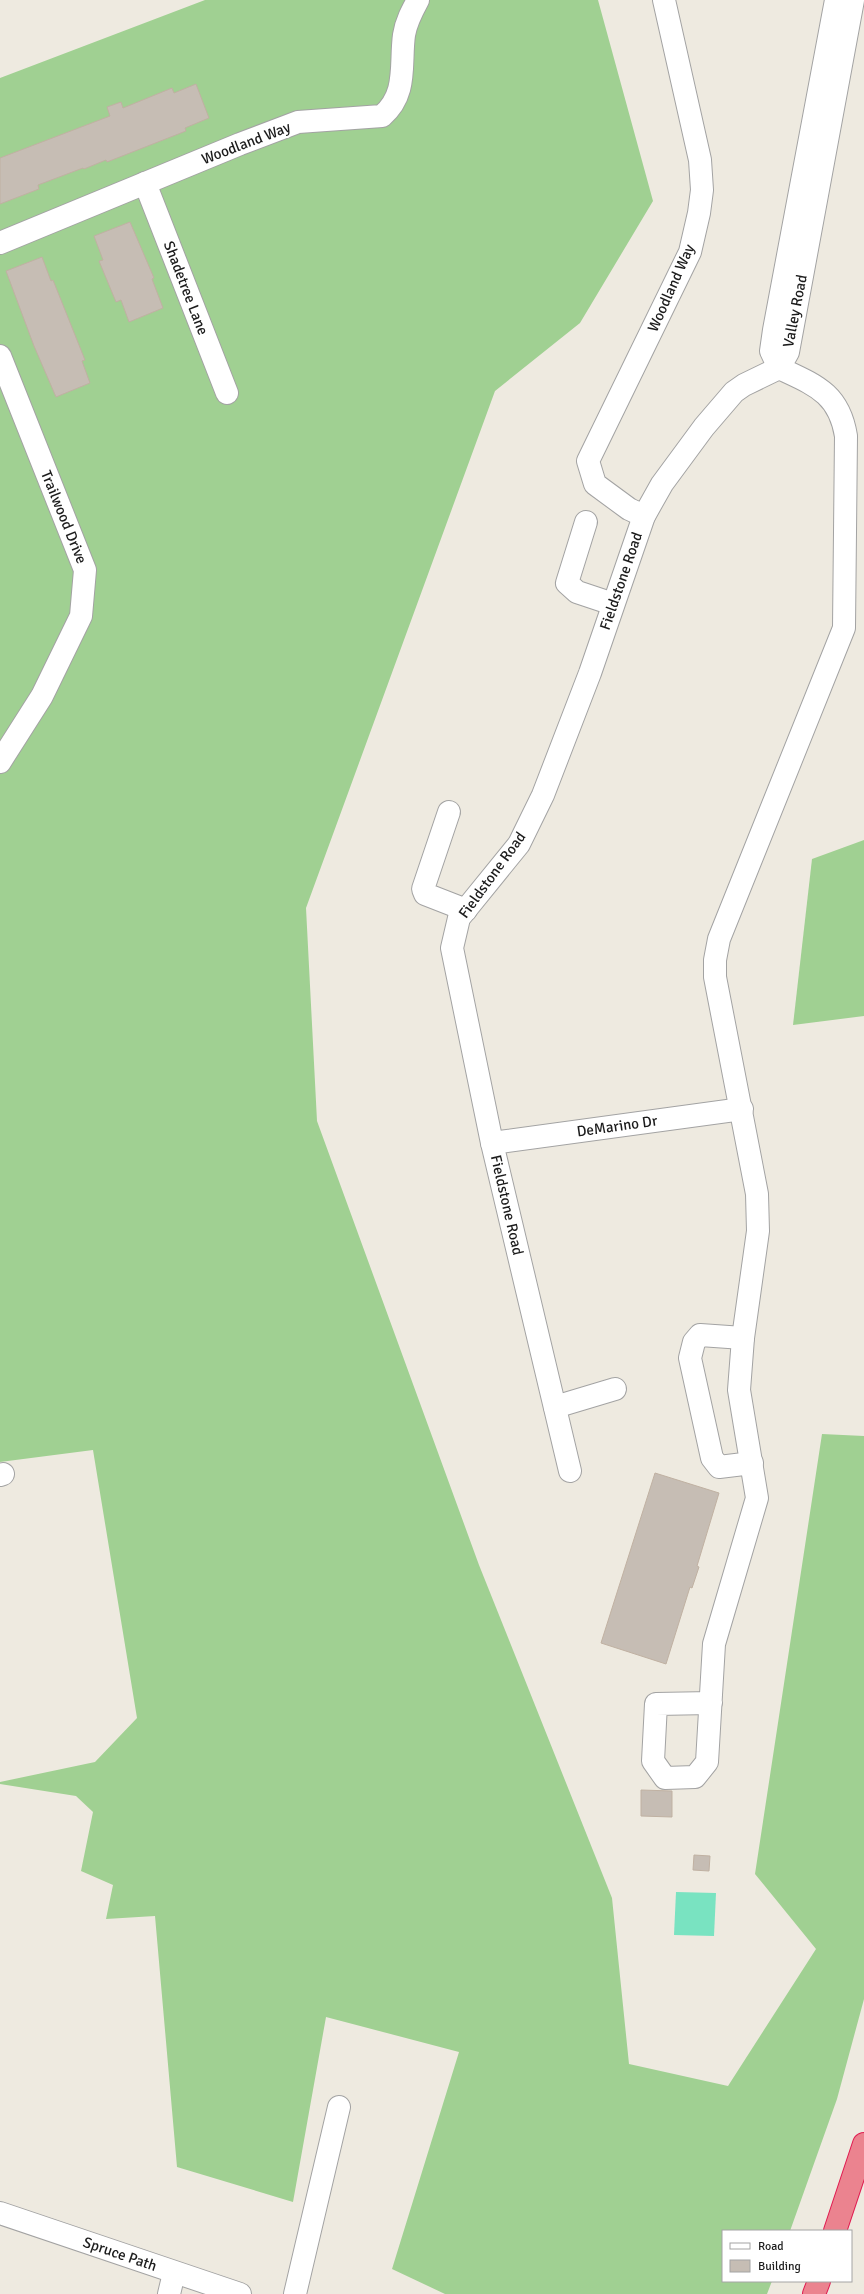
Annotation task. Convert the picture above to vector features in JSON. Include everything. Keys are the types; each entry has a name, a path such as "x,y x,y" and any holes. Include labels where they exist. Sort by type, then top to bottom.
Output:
{"highway":[{"path":"836,2230 864,2144"},
{"path":"814,2294 819,2282"}],"street":[{"name":"Woodland Way","path":"0,243 298,122 382,116 392,107 402,82 404,35 408,19 418,0"},
{"name":"Woodland Way","path":"644,516 629,509 595,484 588,461 690,252 699,213 702,190 700,160 664,0"},
{"name":"Valley Road","path":"779,368 771,351 774,330 836,0"},
{"name":"Valley Road","path":"779,368 788,352 853,0"},
{"name":"Shadetree Lane","path":"145,183 227,393"},
{"name":"Trailwood Drive","path":"0,356 85,570 81,616 42,696 0,762"},
{"name":"Fieldstone Road","path":"570,1471 492,1143 452,948 459,918 519,844 543,795 590,673 644,516 662,484 704,427 734,392 744,385 779,368"},
{"path":"710,1703 714,1644 757,1498 738,1390 743,1338 758,1231 757,1194 742,1109 729,1053 715,977 716,949 742,878 844,628 846,436 844,424 837,406 826,393 813,384 779,368"},
{"path":"586,522 568,583 578,592 613,604"},
{"path":"449,812 423,889 425,894 466,910"},
{"name":"DeMarino Dr","path":"492,1143 742,1109"},
{"path":"743,1338 700,1335 694,1342 690,1358 712,1458 719,1467 752,1463"},
{"path":"555,1407 614,1389"},
{"path":"295,2294 339,2107"},
{"name":"Spruce Path","path":"0,2213 174,2273 240,2294"},
{"path":"169,2294 174,2273"}],"green space":[{"path":"205,0 598,0 653,201 580,323 495,391 306,908 317,1121 479,1565 612,1898 629,2064 728,2086 816,1949 755,1874 822,1434 864,1436 864,1999 837,2099 790,2230 722,2230 722,2282 772,2282 767,2294 445,2294 392,2269 459,2052 326,2017 293,2202 177,2167 155,1916 106,1919 113,1885 81,1871 93,1812 76,1796 0,1784 0,1782 95,1762 137,1718 93,1450 0,1462 0,78"},
{"path":"864,840 864,1016 793,1025 812,859"},
{"path":"676,1892 716,1893 714,1936 674,1935"}],"building":[{"path":"196,84 209,118 185,128 186,131 107,162 106,160 38,185 39,189 0,204 0,158 110,116 107,107 121,102 123,108 172,88 174,93"},
{"path":"130,222 154,278 152,279 163,308 129,322 121,300 116,302 99,261 103,260 94,236"},
{"path":"42,257 51,281 53,280 85,360 82,361 90,383 56,397 34,346 6,271"},
{"path":"655,1473 719,1493 697,1566 699,1567 692,1588 690,1587 666,1664 601,1643"},
{"path":"641,1790 672,1791 672,1817 641,1816"},
{"path":"694,1855 710,1856 709,1871 693,1870"}]}
